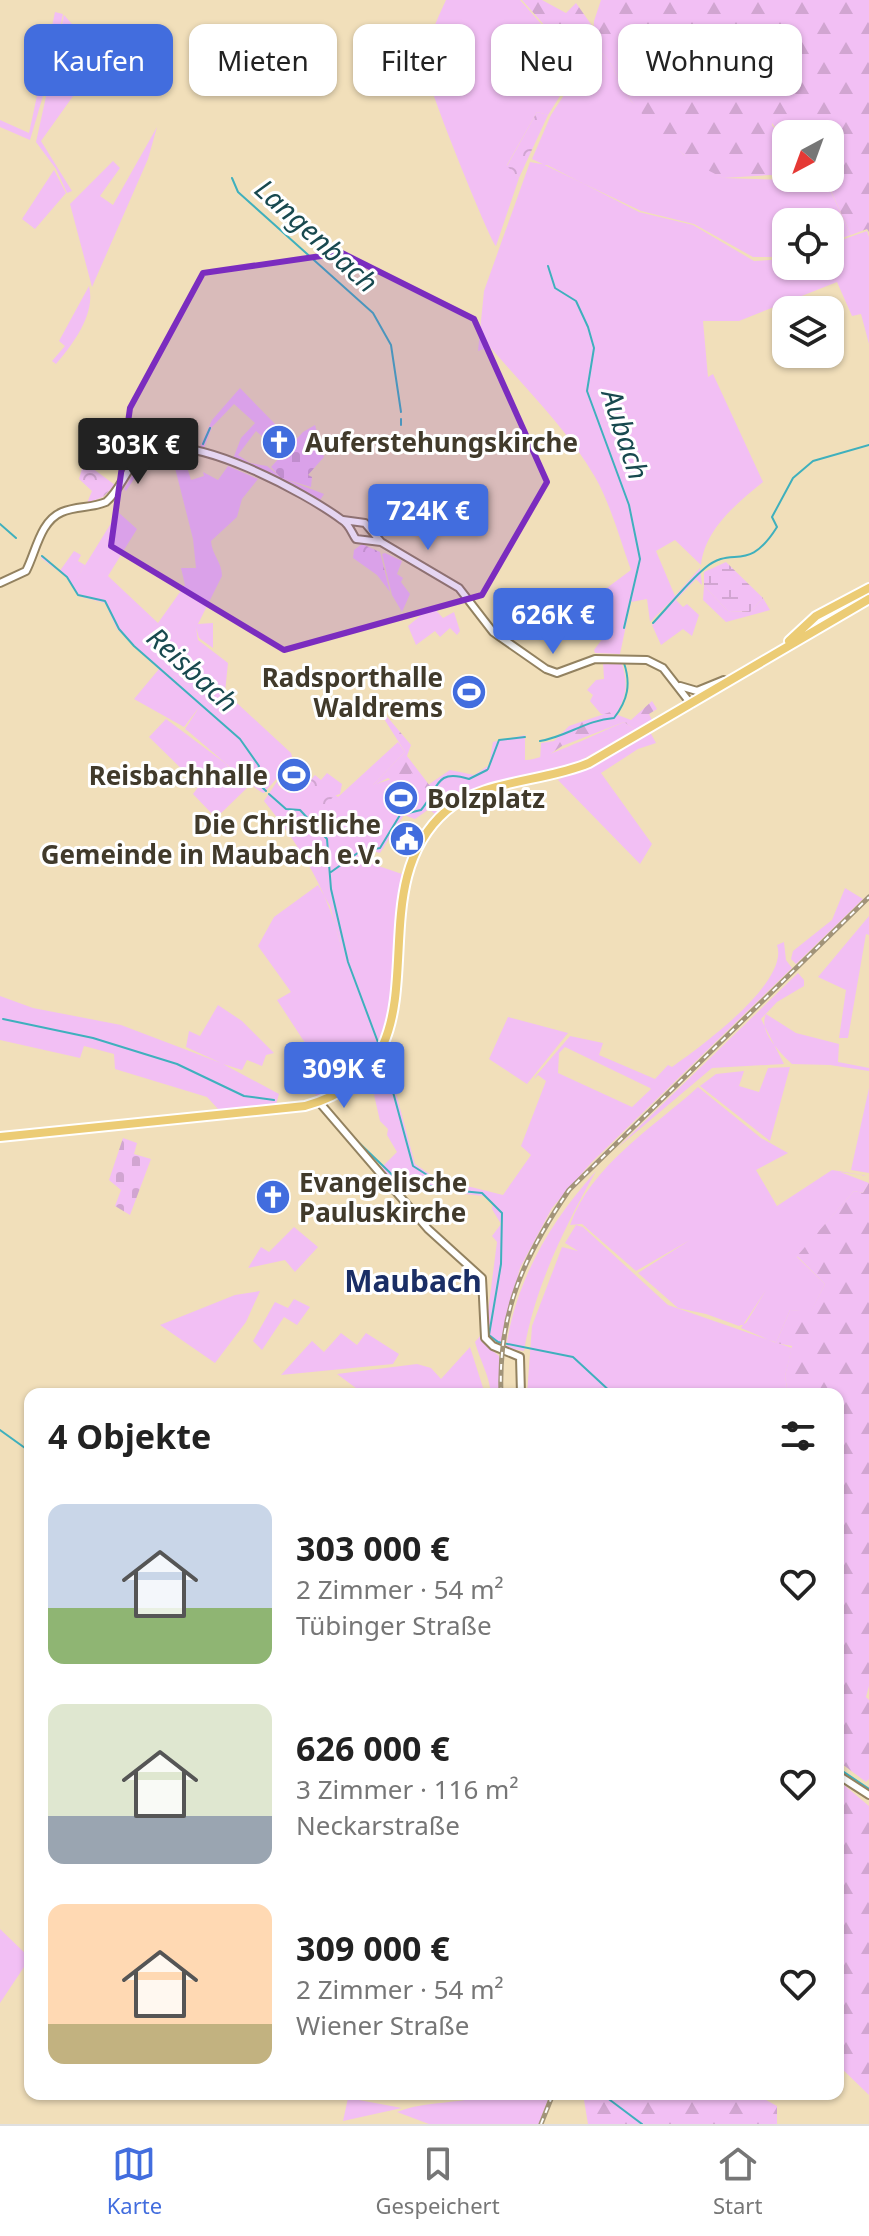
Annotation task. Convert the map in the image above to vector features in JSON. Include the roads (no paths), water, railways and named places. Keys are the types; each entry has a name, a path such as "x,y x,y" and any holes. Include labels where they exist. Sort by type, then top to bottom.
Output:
{"main road":[{"path":"691,704 786,643 813,618 869,592"},
{"path":"0,1137 257,1112 319,1102 356,1080 381,1051 396,1010 404,879 417,846 447,810 476,794 564,773 589,763 691,704 869,592"}],"street":[{"path":"0,583 26,571 42,532 54,517 109,499 135,462 151,450 183,448 216,457 307,498 343,520 356,539 368,535 459,588 493,632 546,669 557,673 595,659 647,660 658,664 691,704"},
{"path":"343,520 366,524 368,535"},
{"path":"352,529 357,522"},
{"path":"679,686 702,691 724,680"},
{"path":"319,1102 346,1137 450,1250 482,1278 485,1338 493,1346 520,1357 521,1388"},
{"path":"844,1779 869,1795"}],"waterway":[{"name":"Langenbach","path":"232,178 238,192 373,313 391,345 401,412"},
{"name":"Aubach","path":"548,266 555,288 576,301 588,327 594,348 587,391 629,505 640,559 624,628"},
{"name":"Langenbach","path":"401,419 401,425"},
{"path":"203,444 210,428"},
{"path":"653,623 705,568 724,558 748,555 766,542 777,527 772,517 793,478 813,461 869,445"},
{"name":"Reisbach","path":"0,524 16,538"},
{"name":"Reisbach","path":"42,556 67,577 78,595 105,601 119,629 134,646 240,739 259,766 254,779 266,791"},
{"name":"Maubach","path":"540,741 614,718 627,692 624,663"},
{"name":"Maubach","path":"488,769 499,740 525,737"},
{"name":"Maubach","path":"331,872 359,852 380,848 400,815 421,810 443,778 458,776 469,779 487,770"},
{"name":"Maubach","path":"269,794 286,809 300,810 327,839 331,889 348,962 379,1045"},
{"path":"3,1019 93,1038 177,1064 244,1096 274,1100"},
{"name":"Maubach","path":"383,1055 413,1166 451,1190 482,1193 502,1213 501,1264 489,1335 498,1342 573,1357 607,1388"},
{"path":"355,1139 407,1189 441,1185"},
{"path":"0,1430 24,1447"},
{"path":"844,1772 869,1789"},
{"name":"Maubach","path":"610,2100 642,2124"}],"railway":[{"path":"501,1388 504,1337 517,1286 539,1238 569,1190 869,897"},
{"path":"541,2124 551,2100"}],"place":[{"name":"Auferstehungskirche","path":"279,442"},
{"name":"Radsporthalle Waldrems","path":"469,692"},
{"name":"Reisbachhalle","path":"294,775"},
{"name":"Bolzplatz","path":"401,798"},
{"name":"Die Christliche Gemeinde in Maubach e.V.","path":"407,839"},
{"name":"Evangelische Pauluskirche","path":"273,1197"}],"district":[{"name":"Maubach","path":"413,1280"}]}
